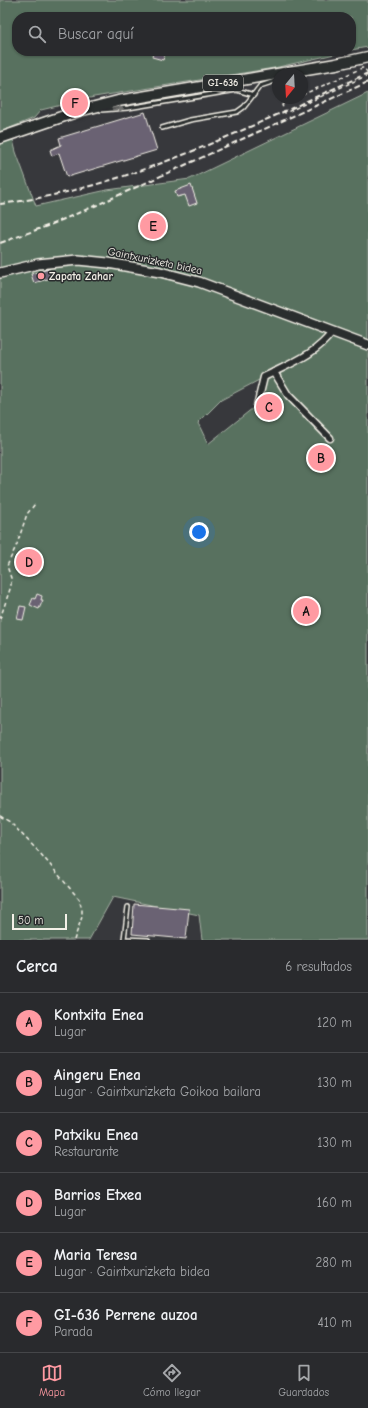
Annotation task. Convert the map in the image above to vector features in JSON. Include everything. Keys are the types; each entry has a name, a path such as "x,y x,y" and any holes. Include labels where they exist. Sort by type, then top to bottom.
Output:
{"main road":[{"name":"GI-636","path":"308,69 368,57"},
{"name":"GI-636","path":"0,138 79,111 138,97 272,76"},
{"name":"Gaintxurizketa bidea","path":"0,273 54,262 78,260 108,263 160,272 199,282 368,345"}],"street":[{"path":"257,406 264,377 314,351 325,342 332,332"},
{"path":"274,372 288,395 330,438"}],"lane":[{"path":"162,128 190,120 237,112 244,107 260,86 272,82"},
{"path":"79,111 128,108 237,90 254,95"},
{"path":"128,907 124,939 148,940"}],"path":[{"path":"308,92 362,68 364,68 368,74 308,102"},
{"path":"284,104 282,105 285,113 304,104"},
{"path":"0,619 11,586 11,578 7,566 17,544 27,514 35,504"},
{"path":"0,816 10,822 40,853 79,899 82,909 82,917 74,940"}],"green space":[{"path":"0,0 368,0 368,47 356,49 356,12 12,12 12,56 326,56 274,68 94,97 41,110 34,118 10,128 16,152 36,206 107,190 190,179 368,93 368,940 202,940 199,915 113,897 89,940 0,940","holes":["261,379 253,408 208,444 198,423 221,400"]}],"building":[{"path":"152,56 164,56 163,60"},
{"path":"145,112 157,150 67,177 59,153 52,156 50,150 61,145 59,138"},
{"path":"191,185 197,203 189,206 185,195 177,197 175,191"},
{"path":"155,215 159,229 149,232 145,218"},
{"name":"Zapata Zahar","path":"49,269 51,278 34,283 31,274"},
{"path":"263,399 280,403 275,419 270,418 270,415 259,412"},
{"path":"314,447 332,451 328,468 310,464"},
{"path":"34,552 38,570 25,573 21,555"},
{"path":"37,594 42,596 41,600 43,600 39,609 30,605 33,598 35,599"},
{"path":"298,602 317,609 313,621 294,614"},
{"path":"20,606 26,607 23,620 17,619"},
{"path":"134,904 189,909 186,939 132,934"}],"railway":[{"path":"0,204 49,196 143,170 234,134 368,73"},
{"path":"0,243 50,225 97,205 368,82"}],"place":[{"name":"GI-636 Perrene auzoa","path":"75,103"},
{"name":"Maria Teresa","path":"153,226"},
{"name":"Zapata Zahar","path":"41,276"},
{"name":"Patxiku Enea","path":"269,407"},
{"name":"Aingeru Enea","path":"321,458"},
{"name":"Barrios Etxea","path":"29,562"},
{"name":"Kontxita Enea","path":"306,611"}]}
